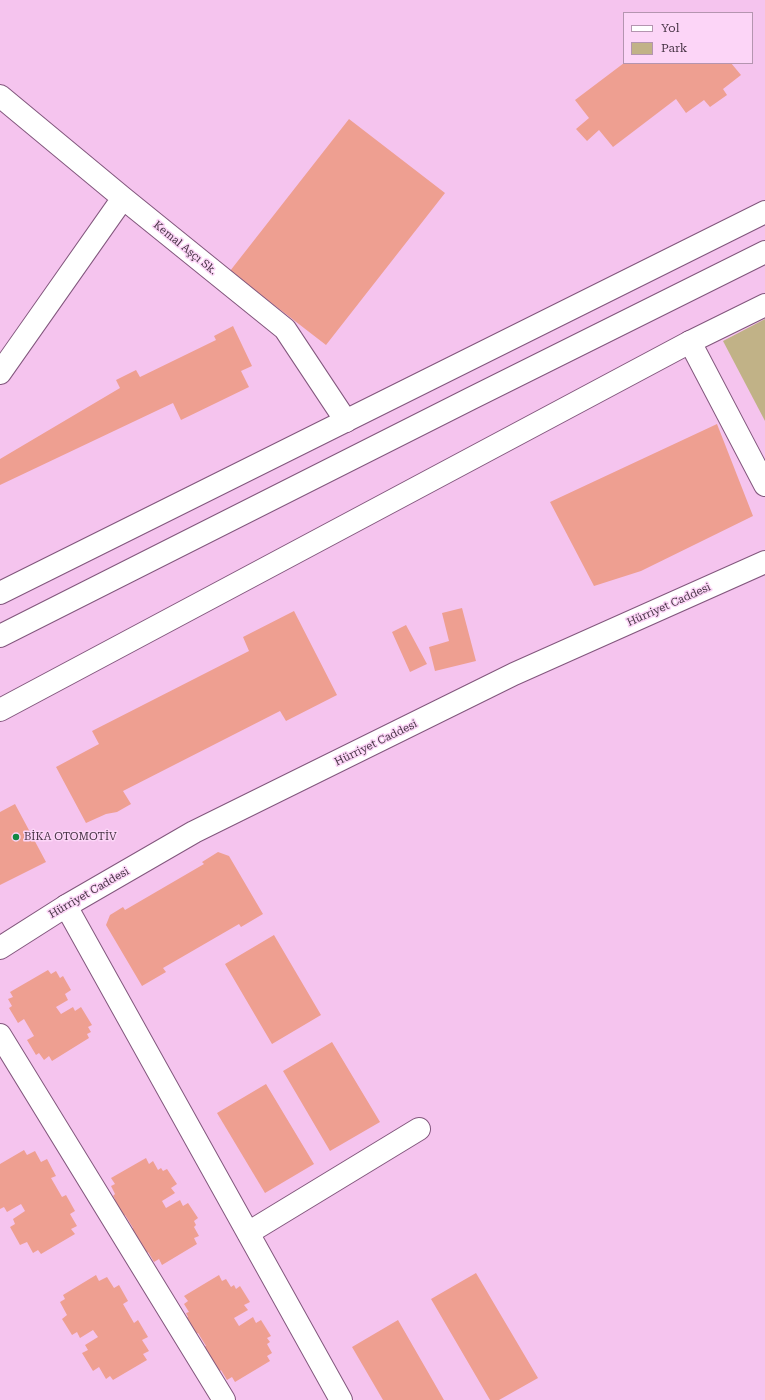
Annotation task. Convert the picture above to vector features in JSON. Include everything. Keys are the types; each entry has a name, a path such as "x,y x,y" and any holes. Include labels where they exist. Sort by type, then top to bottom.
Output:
{"main road":[{"name":"Kemal Aşçı Sk.","path":"0,96 285,329 346,421"},
{"path":"0,373 123,198"},
{"path":"2,588 346,421 765,212"},
{"path":"0,636 463,402 765,252"},
{"path":"0,710 690,342 765,305"},
{"path":"690,342 765,485"},
{"name":"Hürriyet Caddesi","path":"0,948 66,906 194,832 514,674 765,562"},
{"path":"66,906 341,1400"},
{"path":"0,1035 224,1400"},
{"path":"248,1233 418,1128"}],"green space":[{"path":"765,319 765,421 723,341"}],"building":[{"path":"623,64 732,64 741,75 723,89 727,95 710,107 704,100 686,113 676,99 613,147 599,130 587,141 576,129 589,118 575,100"},
{"path":"349,119 445,193 326,345 230,271"},
{"path":"233,326 252,366 241,371 249,387 181,420 173,403 0,485 0,459 120,388 116,380 136,370 140,377 216,340 214,336"},
{"path":"717,424 753,516 641,571 594,586 550,502"},
{"path":"462,608 476,661 435,671 429,647 449,641 442,613"},
{"path":"294,611 337,695 286,721 280,711 123,791 131,804 117,812 106,814 86,823 56,767 99,744 92,731 249,651 243,637"},
{"path":"406,625 427,664 410,672 392,632"},
{"name":"BİKA OTOMOTİV","path":"15,804 46,862 0,885 0,812"},
{"path":"218,852 229,856 263,914 241,927 239,924 163,968 166,972 142,986 106,925 110,915 123,907 125,910 204,864 202,862"},
{"path":"274,935 321,1015 272,1044 225,964"},
{"path":"48,970 51,974 56,971 60,978 63,976 71,990 65,994 68,1000 56,1007 61,1014 73,1007 75,1011 81,1007 92,1025 88,1027 91,1032 87,1034 89,1038 52,1061 49,1056 44,1060 39,1053 36,1055 27,1040 34,1036 24,1019 18,1023 9,1008 12,1006 8,999 13,997 10,992"},
{"path":"332,1042 380,1122 330,1151 283,1071"},
{"path":"266,1084 314,1164 265,1193 217,1113"},
{"path":"24,1150 27,1155 35,1151 41,1162 47,1159 56,1176 51,1178 62,1197 66,1195 75,1211 70,1214 77,1226 71,1229 75,1234 41,1254 38,1250 33,1253 27,1242 20,1245 10,1227 15,1224 13,1219 25,1211 21,1204 7,1212 4,1207 0,1209 0,1164"},
{"path":"146,1158 149,1164 153,1161 158,1170 161,1168 163,1171 167,1169 177,1184 171,1188 175,1193 162,1201 166,1208 180,1200 183,1206 188,1203 198,1218 194,1221 196,1225 194,1227 199,1236 194,1238 197,1244 162,1265 159,1259 154,1262 148,1252 146,1254 130,1230 133,1228 125,1215 120,1218 111,1202 115,1199 113,1196 115,1194 111,1186 115,1184 111,1178"},
{"path":"476,1273 538,1378 499,1400 490,1400 431,1299"},
{"path":"96,1275 99,1281 107,1277 114,1288 119,1285 128,1301 123,1304 134,1323 138,1320 148,1337 142,1340 149,1351 143,1354 147,1360 113,1380 110,1376 106,1379 99,1367 93,1371 82,1353 88,1350 85,1345 98,1337 93,1330 80,1338 77,1332 72,1335 62,1319 67,1315 60,1302 65,1299 63,1295"},
{"path":"219,1275 222,1281 226,1279 231,1287 234,1285 236,1289 240,1286 250,1302 244,1305 248,1310 234,1318 239,1326 253,1317 256,1323 261,1320 271,1336 267,1338 270,1342 267,1344 272,1353 267,1356 270,1361 235,1382 232,1377 227,1380 221,1370 219,1372 203,1347 206,1346 198,1333 193,1336 184,1319 188,1317 186,1313 189,1312 184,1304 188,1301 184,1296"},
{"path":"398,1320 444,1400 383,1400 352,1347"}],"place":[{"name":"BİKA OTOMOTİV","path":"16,837"}]}
